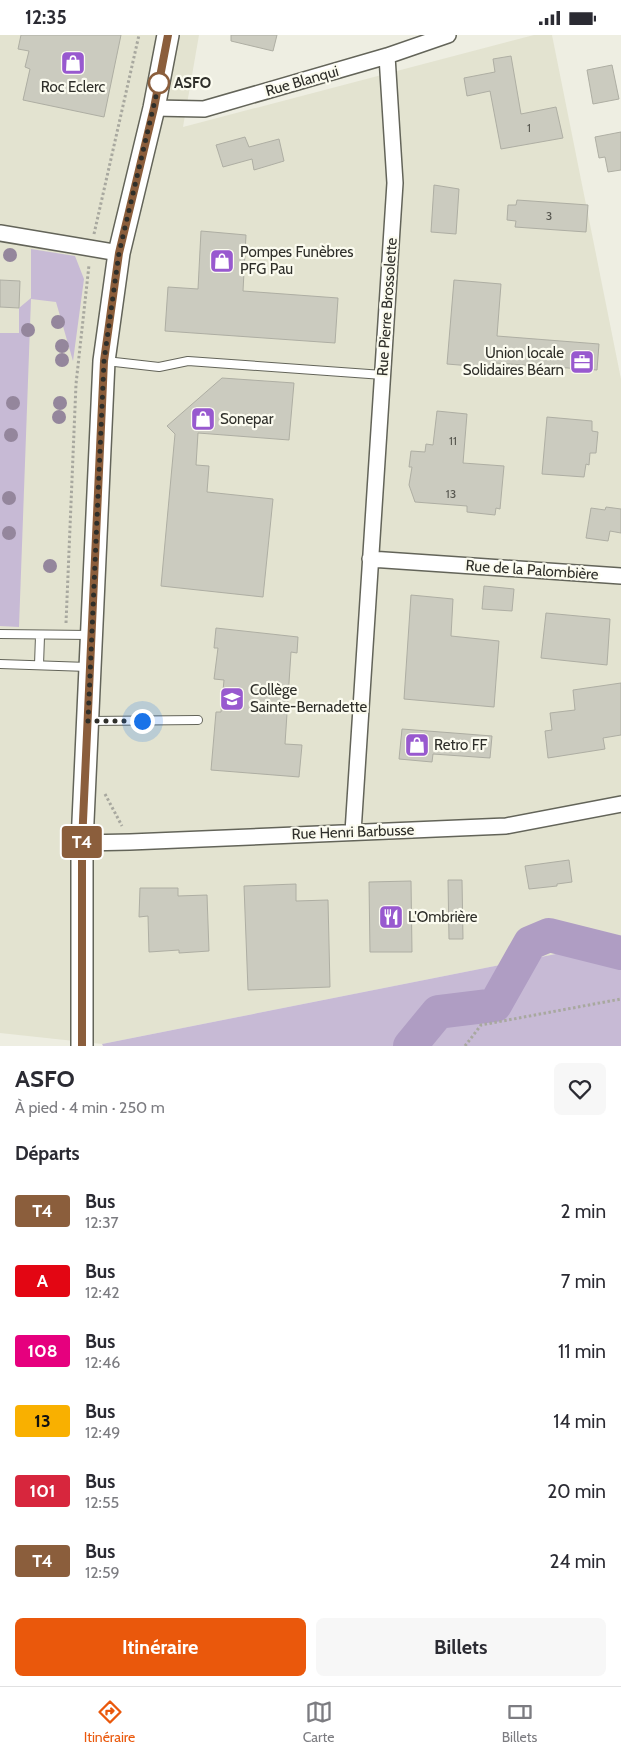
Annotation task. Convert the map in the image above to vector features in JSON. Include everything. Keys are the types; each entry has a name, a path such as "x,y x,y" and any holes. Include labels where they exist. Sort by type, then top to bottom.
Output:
{"street":[{"path":"82,1046 82,843 104,361 119,253 154,108 168,35"},
{"name":"Rue Blanqui","path":"154,108 204,109 387,56 448,35"},
{"name":"Rue Pierre Brossolette","path":"353,832 396,183 387,56"},
{"path":"0,233 119,253"},
{"name":"Rue de la Palombière","path":"370,559 621,576"},
{"name":"Rue Henri Barbusse","path":"82,843 506,826 621,804"}],"lane":[{"path":"104,361 159,367 188,361 383,375"},
{"path":"0,634 40,636 92,635"},
{"path":"38,665 40,636"},
{"path":"0,664 90,667"},
{"path":"88,721 198,720"}],"path":[{"path":"104,792 130,842"},
{"path":"465,1046 481,1025 621,999"}],"shaded area":[{"path":"0,35 199,35 183,127 534,35 552,35 621,379 621,941 102,1044 0,1033"},
{"path":"31,249 75,256 84,279 73,361 56,302 31,299 19,627 0,626 0,333 19,333 19,308 31,298"},
{"path":"621,941 621,1046 103,1046 102,1044"}],"building":[{"path":"21,35 121,35 104,117 23,100 30,69 25,67 29,51 18,49"},
{"path":"231,35 277,35 273,51 231,41"},
{"path":"511,56 521,114 556,107 563,138 501,149 490,91 467,96 464,78 495,72 493,59"},
{"path":"612,65 619,99 593,104 587,70"},
{"path":"621,132 621,170 608,172 605,157 599,158 595,137"},
{"path":"245,137 249,147 279,139 284,161 254,170 252,159 223,167 216,145"},
{"path":"434,185 459,189 456,234 431,232"},
{"path":"517,200 588,205 586,232 515,227 516,221 507,220 508,205 516,205"},
{"path":"201,231 246,235 243,291 338,298 335,343 165,331 168,287 198,289"},
{"path":"0,280 20,281 19,308 0,307"},
{"path":"454,280 501,284 497,336 599,344 597,370 495,363 495,368 447,364"},
{"path":"222,378 294,383 289,440 198,433 196,465 209,466 207,492 273,499 263,597 161,586 175,434 167,426"},
{"path":"437,411 467,414 463,463 504,466 500,509 496,508 495,515 467,512 467,506 415,502 409,485 412,467 409,467 411,451 425,452 426,444 433,445"},
{"path":"547,417 592,421 592,431 598,432 596,453 590,453 589,465 586,464 584,477 542,474"},
{"path":"606,507 621,509 621,533 610,531 608,541 586,538 591,508 605,510"},
{"path":"484,586 514,589 512,611 482,609"},
{"path":"411,595 453,599 451,636 499,641 494,707 404,699"},
{"path":"546,613 610,619 607,665 541,658"},
{"path":"216,628 298,637 297,653 291,652 285,744 302,745 299,777 211,770 216,712 221,712 224,680 214,679 218,648 214,648"},
{"path":"621,683 621,735 603,738 605,749 548,758 545,731 552,730 550,713 575,710 573,690"},
{"path":"402,729 492,736 490,758 433,754 432,762 399,759"},
{"path":"569,860 572,882 557,884 557,886 529,889 525,866"},
{"path":"448,880 462,880 463,939 449,939"},
{"path":"411,881 412,952 370,952 369,882"},
{"path":"296,884 296,901 328,900 330,987 248,990 244,886"},
{"path":"140,888 178,888 178,896 207,895 209,951 149,952 148,916 139,917"}],"waterway":[{"path":"410,1046 438,1012 495,1005 530,943 549,935 621,953"}],"bus line":[{"name":"T4","path":"82,1046 82,843 104,361 119,253 154,108 168,35"}],"place":[{"name":"Roc Eclerc","path":"73,63"},
{"name":"ASFO","path":"159,83"},
{"name":"Pompes Funèbres PFG Pau","path":"222,261"},
{"name":"Union locale Solidaires Béarn","path":"582,362"},
{"name":"Sonepar","path":"203,419"},
{"name":"Collège Sainte-Bernadette","path":"232,699"},
{"name":"Retro FF","path":"417,745"},
{"name":"L'Ombrière","path":"391,917"}],"route":[{"path":"142,721 88,721 104,361 119,253 160,79 159,83"}]}
